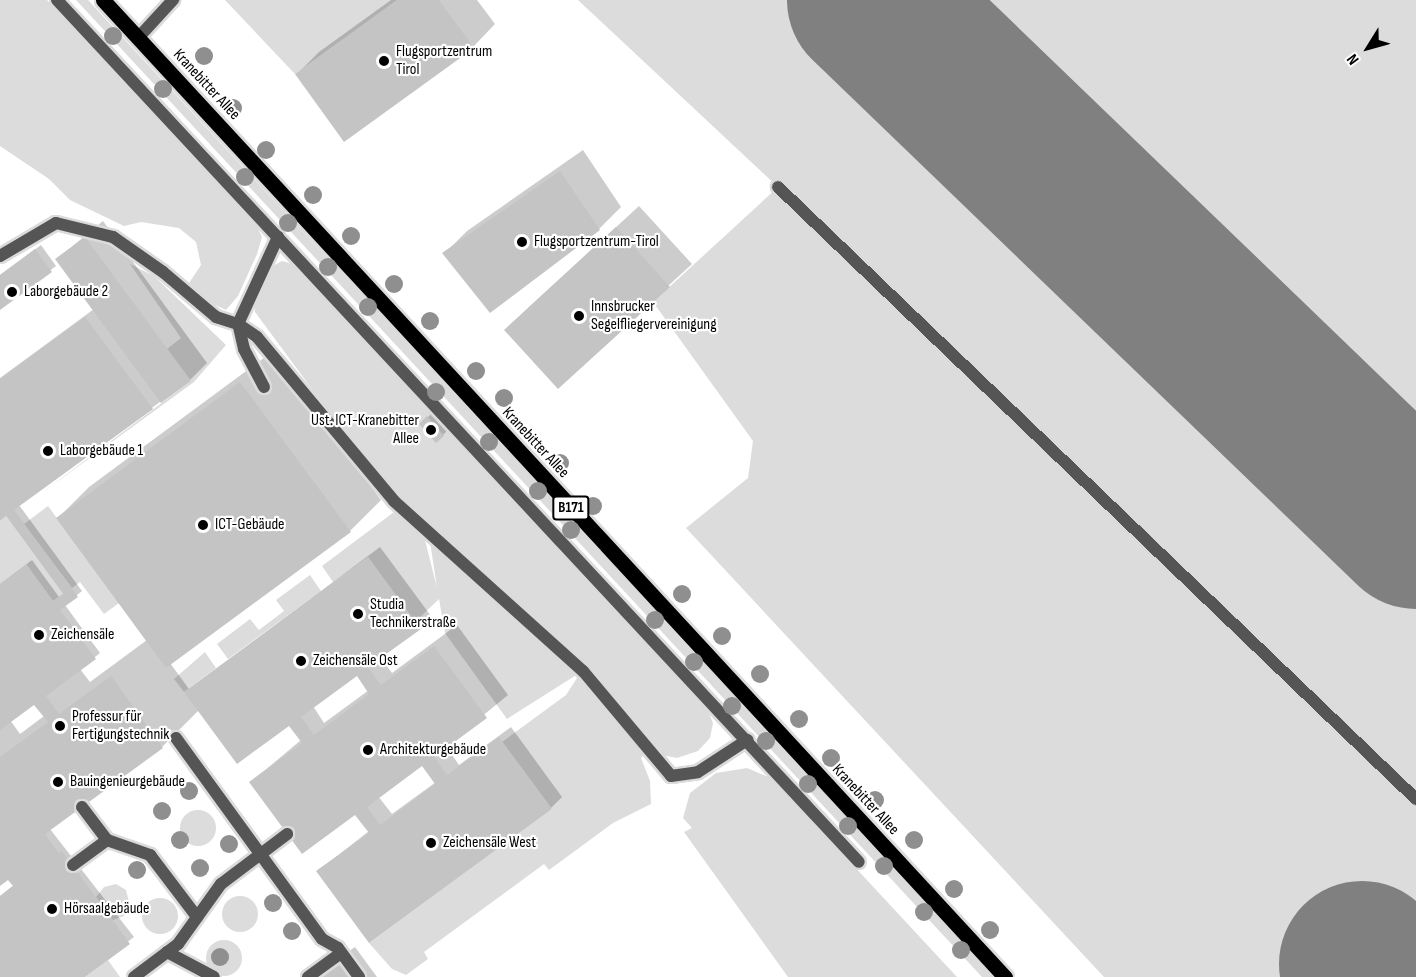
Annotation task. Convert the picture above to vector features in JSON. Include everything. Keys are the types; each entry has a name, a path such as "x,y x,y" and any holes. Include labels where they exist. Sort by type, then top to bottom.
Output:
{"main road":[{"name":"Kranebitter Allee","path":"103,0 1005,977"}],"street":[{"path":"57,0 859,862"},
{"path":"138,38 173,0"},
{"path":"778,187 1416,799"},
{"path":"0,256 56,223 113,237 163,272 216,317 238,324 257,337 394,501 583,671 671,776 698,772 747,740"},
{"path":"264,387 244,349 238,324 278,237"},
{"path":"176,738 322,939 341,953 359,977"},
{"path":"82,807 108,840 150,855 197,917"},
{"path":"134,977 178,944 221,884 287,834"},
{"path":"73,865 108,840"},
{"path":"167,952 214,977"},
{"path":"308,977 341,953"}],"shaded area":[{"path":"0,0 47,0 256,224 262,237 257,254 238,296 226,310 207,301 189,283 201,265 196,242 179,228 141,222 124,226 70,200 49,179 0,146"},
{"path":"76,0 88,0 994,977 982,977"},
{"path":"225,0 397,0 295,74"},
{"path":"578,0 1416,0 1416,977 1104,977 686,528 748,478 753,441 653,302 778,187"},
{"path":"282,261 293,264 707,708 713,723 710,738 698,751 677,758 646,752 641,758 650,781 651,804 613,823 549,870 544,864 424,952 428,959 406,975 392,969 369,943 552,809 502,742 566,695 581,672 507,719 445,633 439,599 415,622 368,557 333,582 322,566 394,512 424,536 437,588 429,535 340,427 255,312 254,302 271,267"},
{"path":"130,264 154,276 226,345 194,382 39,495 191,381 167,349 181,338"},
{"path":"48,506 119,603 104,614 80,582 72,588 24,524"},
{"path":"6,516 63,594 53,601 26,564 0,584 0,521"},
{"path":"310,575 321,591 228,659 217,644 250,619 259,630 284,611 276,600"},
{"path":"205,652 216,668 184,692 174,679"},
{"path":"747,768 773,779 957,977 788,977 684,832 692,828 683,818 690,793 716,773"},
{"path":"198,810 210,816 216,828 210,840 198,846 186,840 180,828 186,816"},
{"path":"116,884 126,890 130,906 124,916 113,920 96,897 104,887"},
{"path":"240,896 252,902 258,914 252,926 240,932 228,926 222,914 228,902"},
{"path":"160,898 172,904 178,916 172,928 160,934 148,928 142,916 148,904"},
{"path":"224,940 236,946 242,958 236,970 224,976 212,970 206,958 212,946"},
{"path":"108,960 120,977 85,977"}],"building":[{"name":"Flugsportzentrum Tirol","path":"397,0 439,0 474,48 344,142 295,74"},
{"name":"Flugsportzentrum-Tirol","path":"560,171 600,230 490,313 442,253"},
{"name":"Innsbrucker Segelfliegervereinigung","path":"616,227 670,287 558,389 504,330"},
{"path":"85,237 191,381 161,403 55,259"},
{"name":"Laborgebäude 2","path":"35,249 52,272 0,310 0,275"},
{"path":"85,317 153,409 14,510 78,597 60,610 96,659 46,696 59,714 111,676 163,748 45,834 59,853 62,851 130,944 85,977 0,977 0,896 13,886 8,880 0,886 0,757 48,722 34,705 0,730 0,584 26,564 53,601 63,594 6,516 0,521 0,379"},
{"name":"ICT-Gebäude","path":"240,382 351,532 166,668 56,518"},
{"name":"Ust. ICT-Kranebitter Allee","path":"427,416 444,436 436,443 419,424"},
{"path":"368,557 421,629 368,667 381,685 434,646 487,718 434,757 447,775 499,737 552,809 369,943 316,871 369,833 355,815 302,854 249,782 302,743 289,726 237,764 184,692","holes":["357,676 369,694 314,735 301,717","422,766 435,784 380,825 367,807"]},
{"path":"343,957 358,977 316,977"}],"runway":[{"path":"870,0 1416,526"},
{"path":"1362,964 1375,977"}],"place":[{"name":"Flugsportzentrum Tirol","path":"384,61"},
{"name":"Flugsportzentrum-Tirol","path":"522,242"},
{"name":"Laborgebäude 2","path":"12,292"},
{"name":"Innsbrucker Segelfliegervereinigung","path":"579,316"},
{"name":"Ust. ICT-Kranebitter Allee","path":"431,430"},
{"name":"Laborgebäude 1","path":"48,451"},
{"name":"ICT-Gebäude","path":"203,525"},
{"name":"Studia Technikerstraße","path":"358,614"},
{"name":"Zeichensäle","path":"39,635"},
{"name":"Zeichensäle Ost","path":"301,661"},
{"name":"Professur für Fertigungstechnik","path":"60,726"},
{"name":"Architekturgebäude","path":"368,750"},
{"name":"Bauingenieurgebäude","path":"58,782"},
{"name":"Zeichensäle West","path":"431,843"},
{"name":"Hörsaalgebäude","path":"52,909"}]}
